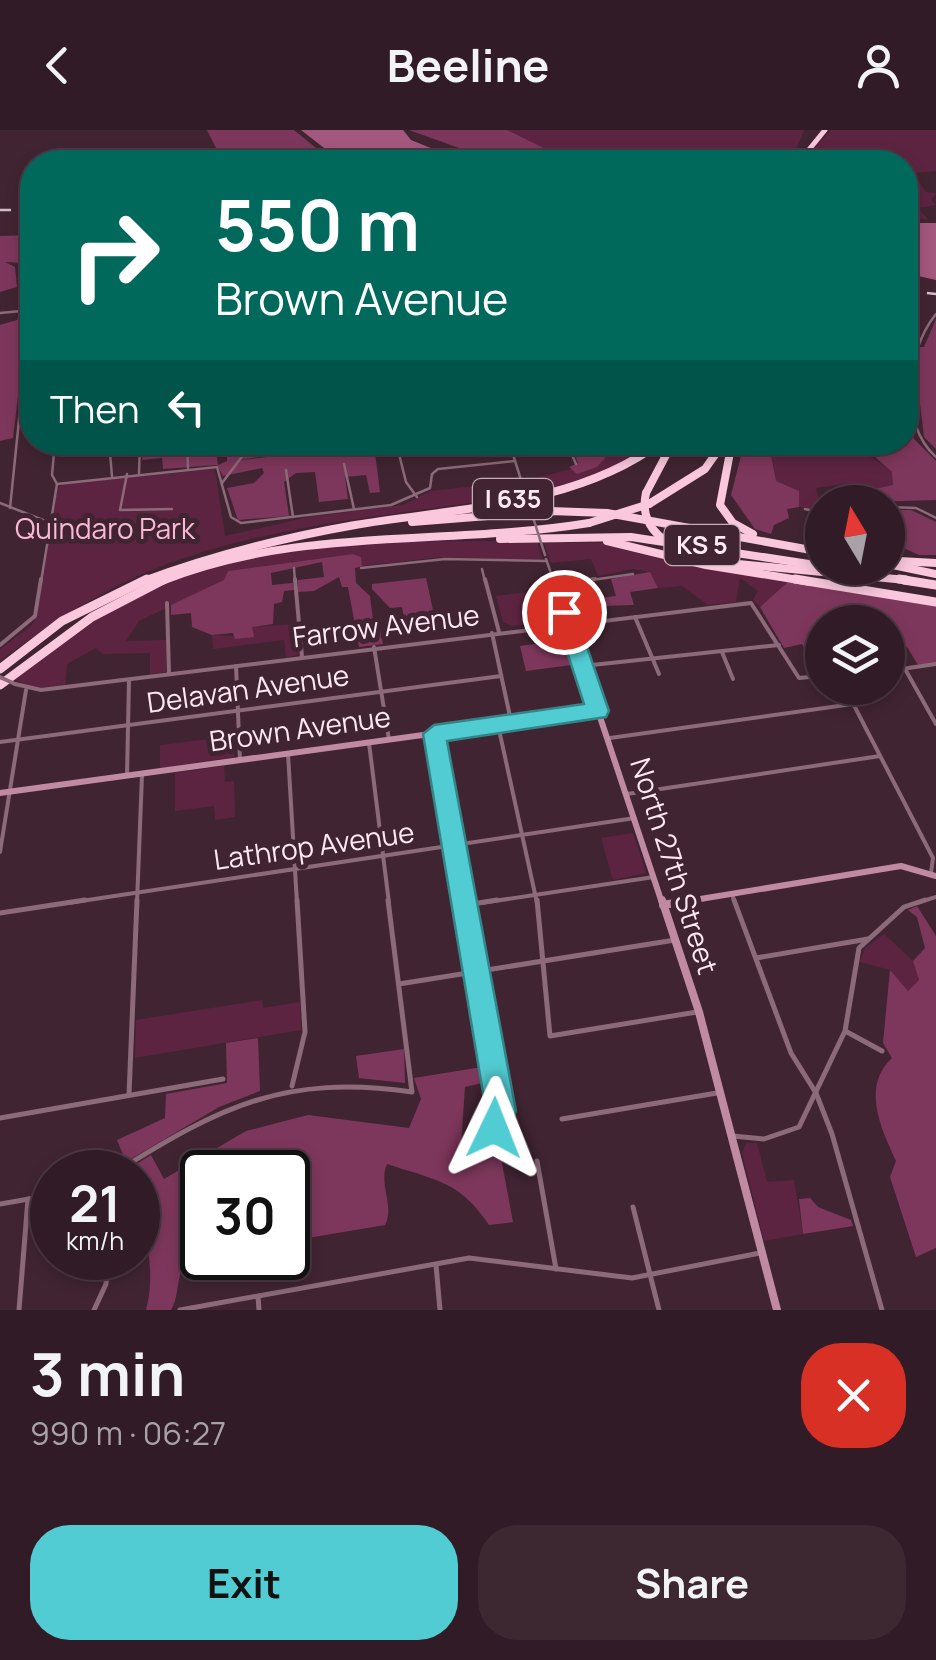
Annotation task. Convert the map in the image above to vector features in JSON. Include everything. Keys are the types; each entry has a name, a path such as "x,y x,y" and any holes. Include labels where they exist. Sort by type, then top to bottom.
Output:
{"highway":[{"path":"802,150 816,130"},
{"path":"808,150 825,130"},
{"name":"I 635","path":"0,673 43,634 151,574 234,548 582,485 643,455"},
{"path":"666,455 646,492 643,513 650,527 683,553 805,578"},
{"name":"I 635","path":"0,684 44,646 106,606 219,560 303,543 448,538 589,523 650,504 705,469 715,455"},
{"path":"730,455 720,505 734,523 769,541"},
{"name":"KS 5","path":"355,527 578,511 805,548"},
{"name":"KS 5","path":"448,538 675,541 805,563"},
{"path":"580,538 706,565 805,579"},
{"path":"905,563 936,562"},
{"path":"728,563 936,585"},
{"path":"905,567 936,574"},
{"path":"841,585 936,602"}],"main road":[{"name":"Brown Avenue","path":"4,793 598,711"},
{"name":"North 27th Street","path":"598,711 699,1012 777,1310"},
{"path":"664,905 902,866 933,875"}],"street":[{"path":"918,349 936,314"},
{"path":"10,508 20,410"},
{"path":"918,438 936,457"},
{"path":"0,646 35,616 57,484 52,475 54,455"},
{"path":"110,455 112,476"},
{"path":"139,473 140,455"},
{"path":"188,455 188,468"},
{"path":"222,483 242,455"},
{"path":"399,455 407,486 417,497"},
{"name":"North 27th Street","path":"513,455 598,711"},
{"path":"57,484 217,467 236,522 354,510 417,497 430,488 435,470 530,455"},
{"path":"572,455 576,464"},
{"path":"344,464 354,510"},
{"path":"286,470 293,517"},
{"path":"127,474 120,510 172,509"},
{"path":"0,503 48,522"},
{"path":"905,508 916,508 936,518"},
{"path":"361,568 445,559 546,558"},
{"path":"294,568 302,657"},
{"path":"482,569 511,723"},
{"path":"554,585 633,574"},
{"path":"168,603 169,674"},
{"path":"751,603 799,678 805,677"},
{"name":"Farrow Avenue","path":"26,690 751,603"},
{"path":"635,617 659,674"},
{"path":"583,666 779,646"},
{"path":"374,648 389,740"},
{"path":"722,652 733,679"},
{"path":"936,664 905,668 936,724"},
{"path":"236,666 240,760"},
{"path":"0,673 26,690 19,740 4,793 0,852"},
{"name":"Delavan Avenue","path":"0,742 501,676"},
{"path":"127,776 130,679"},
{"path":"608,738 846,705"},
{"path":"854,705 933,858 933,875"},
{"path":"498,724 536,894 550,1036 699,1012"},
{"path":"434,734 501,1111 512,1124 506,1137 494,1128 501,1111"},
{"path":"153,1150 201,1121 292,1086 370,1083 412,1092 369,742"},
{"path":"288,754 305,1032 295,1060 292,1086"},
{"path":"626,794 880,756"},
{"path":"129,1095 142,773"},
{"name":"Lathrop Avenue","path":"0,913 634,818"},
{"path":"465,905 654,876"},
{"path":"732,894 798,1066 816,1093 882,1310"},
{"path":"733,1136 764,1139 789,1133 809,1114 845,1031 859,948 904,908 936,897"},
{"path":"756,958 873,938"},
{"path":"399,984 675,940"},
{"path":"845,1031 882,1051"},
{"path":"0,1118 223,1079"},
{"path":"562,1119 722,1092"},
{"path":"538,1160 556,1269"},
{"path":"0,1204 28,1199 19,1310"},
{"path":"633,1207 659,1310"},
{"path":"180,1310 469,1258 650,1277 760,1253"},
{"path":"436,1263 440,1310"},
{"path":"94,1310 106,1280"},
{"path":"258,1296 258,1310"}],"green space":[{"path":"507,130 804,130 796,150 546,149"},
{"path":"831,130 936,130 936,171 918,173 918,150 813,150"},
{"path":"918,180 926,192 936,193 931,200 936,205 918,208"},
{"path":"634,455 606,472 530,494 525,481 597,462 610,456"},
{"path":"771,455 866,455 892,472 894,485 805,485 805,508 799,507 799,491 776,481"},
{"name":"Quindaro Park","path":"215,469 225,536 309,517 403,505 431,491 518,481 522,495 291,530 200,553 136,577 95,598 0,661 0,649 31,626 37,616 57,489 63,484"},
{"path":"537,541 542,559 440,557 362,566 361,557 353,554 228,571 225,580 171,605 166,602 166,608 139,621 126,641 166,640 166,672 150,674 150,653 103,654 96,648 67,664 65,685 34,689 14,679 127,601 212,566 257,555 350,544"},
{"path":"544,542 604,543 789,581 760,607 753,600 758,591 740,578 736,602 708,605 682,586 658,588 650,572 633,569 598,576 591,559 551,563"},
{"path":"550,589 558,622 512,626 503,622 496,596"},
{"path":"297,624 298,655 286,657 284,640 213,649 212,635 253,637 252,627"},
{"path":"235,736 234,757 160,768 160,745"},
{"path":"224,766 225,782 234,781 235,817 215,820 214,806 175,811 175,773"},
{"path":"633,833 646,873 613,880 601,838"},
{"path":"884,934 913,961 919,980 908,991 890,970 860,962 865,948"},
{"path":"262,1000 263,1008 300,1002 301,1030 135,1058 136,1020"},
{"path":"746,1143 757,1143 767,1182 794,1180 803,1234 764,1241 742,1153"}],"shaded area":[{"path":"207,130 294,130 318,150 217,150"},
{"path":"301,130 403,130 411,140 436,150 327,150"},
{"path":"409,130 507,130 552,150 465,150"},
{"path":"918,223 936,223 936,280 918,276"},
{"path":"20,235 20,263 5,262 15,267 17,287 0,292 0,236"},
{"path":"20,313 20,379 13,438 0,441 0,325 17,320"},
{"path":"936,319 936,449 924,437 918,347 924,347"},
{"path":"918,443 936,461 936,500 905,501 905,485 893,485 892,472 871,455 918,455"},
{"path":"142,455 217,455 218,465 227,461 227,455 271,455 233,461 286,455 375,455 380,492 370,493 366,475 345,477 348,499 319,502 315,472 296,473 284,482 289,516 238,520 227,488 254,483 264,473 262,468 223,476 217,465 163,469 162,458 142,460"},
{"path":"575,455 608,455 597,467 577,474 569,467 578,463"},
{"path":"741,455 771,455 776,481 799,491 799,507 787,509 789,518 774,525 771,534 755,529 731,495"},
{"path":"905,510 936,522 936,555 919,555 905,549"},
{"path":"353,554 361,557 362,566 355,568 356,583 370,596 373,620 379,624 383,644 359,647 348,587 342,587 339,577 314,591 298,592 298,580 324,577 322,562 271,573 272,585 293,583 294,590 284,591 282,602 274,604 273,624 252,627 254,637 212,635 192,627 191,613 171,615 171,605 224,580 228,571"},
{"path":"650,572 658,588 630,592 634,605 566,607 564,602 616,596 611,579"},
{"path":"426,578 435,619 405,623 402,607 390,608 372,589 372,584"},
{"path":"789,581 936,605 936,663 918,665 905,647 905,605 805,605 805,650 802,644 784,648 760,607"},
{"path":"571,639 579,664 526,671 520,646"},
{"path":"917,906 936,936 936,1248 916,1257 890,1177 896,1161 880,1122 876,1095 877,1082 892,1058 883,1043 890,970 908,991 919,980 913,961 925,948 917,917 908,910"},
{"path":"258,1038 260,1091 219,1107 146,1150 121,1150 117,1140 165,1118 166,1094 227,1083 226,1043"},
{"path":"404,1049 405,1083 359,1078 356,1056"},
{"path":"488,1066 491,1081 465,1087 461,1145 493,1139 508,1142 502,1163 513,1222 489,1225 457,1191 387,1164 385,1225 310,1238 310,1150 214,1150 246,1131 308,1115 409,1128 421,1099 414,1078"},
{"path":"180,1170 180,1274 171,1310 146,1310 150,1280 160,1280 160,1172 164,1179"},
{"path":"810,1198 818,1207 851,1220 853,1226 803,1234 799,1199"}],"railway":[{"path":"0,210 20,210"},
{"path":"918,292 936,294"}],"route":[{"path":"494,1128 501,1111 434,734 598,711 564,612"}]}
